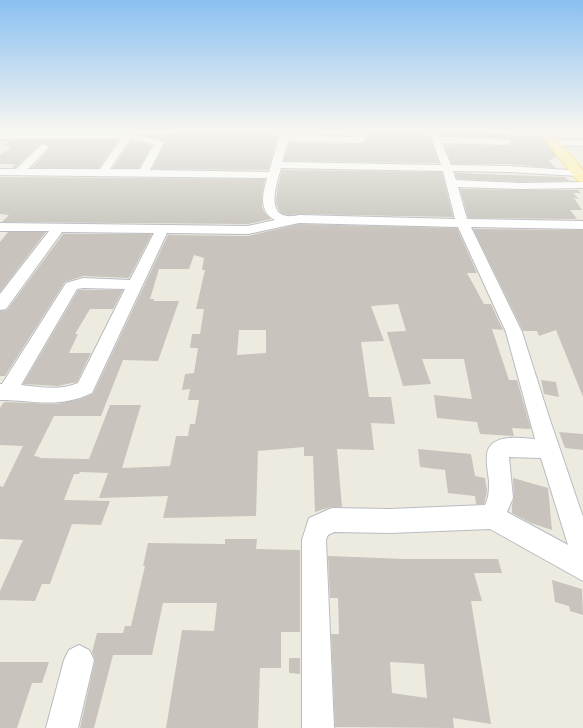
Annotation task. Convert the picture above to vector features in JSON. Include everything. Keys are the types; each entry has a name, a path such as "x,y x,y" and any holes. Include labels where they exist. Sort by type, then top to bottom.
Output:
{"main road":[{"path":"571,165 582,179"}],"street":[{"path":"19,172 27,165"},
{"path":"103,172 108,165"},
{"path":"143,173 147,165"},
{"path":"276,165 269,199 269,208 276,216 286,221"},
{"path":"445,165 462,222 514,332 549,449 583,554"},
{"path":"0,172 143,173 275,170 582,179"},
{"path":"448,176 520,186 582,179"},
{"path":"0,227 248,230 299,219 583,225"},
{"path":"0,305 58,228"},
{"path":"133,285 83,283 72,286 3,392 64,396 76,393 85,388 133,285 162,229"},
{"path":"492,517 501,498 498,453 503,448 517,447 549,449"},
{"path":"318,728 314,540 318,527 332,520 390,521 492,517 583,568"},
{"path":"62,728 79,660"}],"building":[{"path":"14,165 18,165 15,168 12,168"},
{"path":"35,165 101,165 99,168 32,168"},
{"path":"115,165 141,165 139,168 113,168"},
{"path":"154,165 269,165 268,170 152,169"},
{"path":"520,165 553,165 555,168"},
{"path":"282,170 442,172 453,217 288,215 281,213 276,202"},
{"path":"455,173 565,177 569,181 520,182 457,179"},
{"path":"0,177 265,179 262,207 271,219 248,224 2,222 9,215 0,214"},
{"path":"460,189 578,190 581,193 573,193 579,199 574,198 582,210 570,210 577,219 468,218"},
{"path":"299,224 457,228 477,273 467,273 484,304 491,304 503,330 492,329 509,380 517,380 531,429 512,428 514,436 480,434 477,422 437,418 434,395 472,399 464,359 422,359 431,384 403,386 387,332 406,331 398,304 371,306 384,341 361,342 369,397 391,397 395,424 371,423 374,450 337,449 342,507 331,507 315,512 313,456 304,456 304,447 258,451 256,516 163,518 168,496 99,498 108,473 80,472 79,474 74,474 64,500 110,501 101,525 72,524 50,584 42,584 35,601 0,600 0,591 23,540 0,539 0,486 3,487 23,446 0,445 0,408 3,403 57,404 80,399 93,394 168,235 248,236","holes":["194,255 204,258 202,270 205,270 196,309 204,309 200,334 192,334 190,348 198,348 194,373 185,374 182,390 190,389 188,400 199,400 195,424 190,424 188,436 176,436 170,466 122,468 141,405 110,405 89,459 39,458 40,457 34,456 54,416 101,416 123,360 158,361 179,301 154,301 154,299 150,299 159,269 189,269","239,330 266,330 266,353 237,355"]},
{"path":"473,229 583,230 583,397 556,330 539,336 537,331 523,331"},
{"path":"8,232 46,232 0,292 0,242"},
{"path":"63,234 152,234 129,278 83,276 65,282 5,376 0,376 0,311 7,310"},
{"path":"78,290 123,290 113,309 90,309 75,334 78,334 69,353 91,353 77,382 57,386 23,384"},
{"path":"541,380 556,382 559,397 544,394"},
{"path":"559,432 583,434 583,450 565,448"},
{"path":"418,449 471,454 475,476 485,478 487,491 484,504 476,504 475,496 448,493 445,470 420,467"},
{"path":"513,478 548,488 552,530 531,523 512,513 514,498"},
{"path":"225,539 257,539 256,549 300,550 300,632 281,632 281,668 260,668 258,728 166,728 182,630 214,631 217,603 163,603 152,655 113,655 94,728 80,728 95,660 92,652 97,633 123,633 125,626 131,626 145,566 143,566 148,543 225,544"},
{"path":"328,556 406,559 498,559 502,573 474,573 482,601 471,601 491,724 453,718 454,728 335,727 331,634 339,634 338,598 330,598","holes":["390,662 424,664 427,698 392,693"]},
{"path":"552,580 582,589 583,615 570,611 569,606 555,602"},
{"path":"289,658 300,658 300,674 289,673"},
{"path":"0,662 49,662 42,683 32,683 17,728 0,728"}]}
